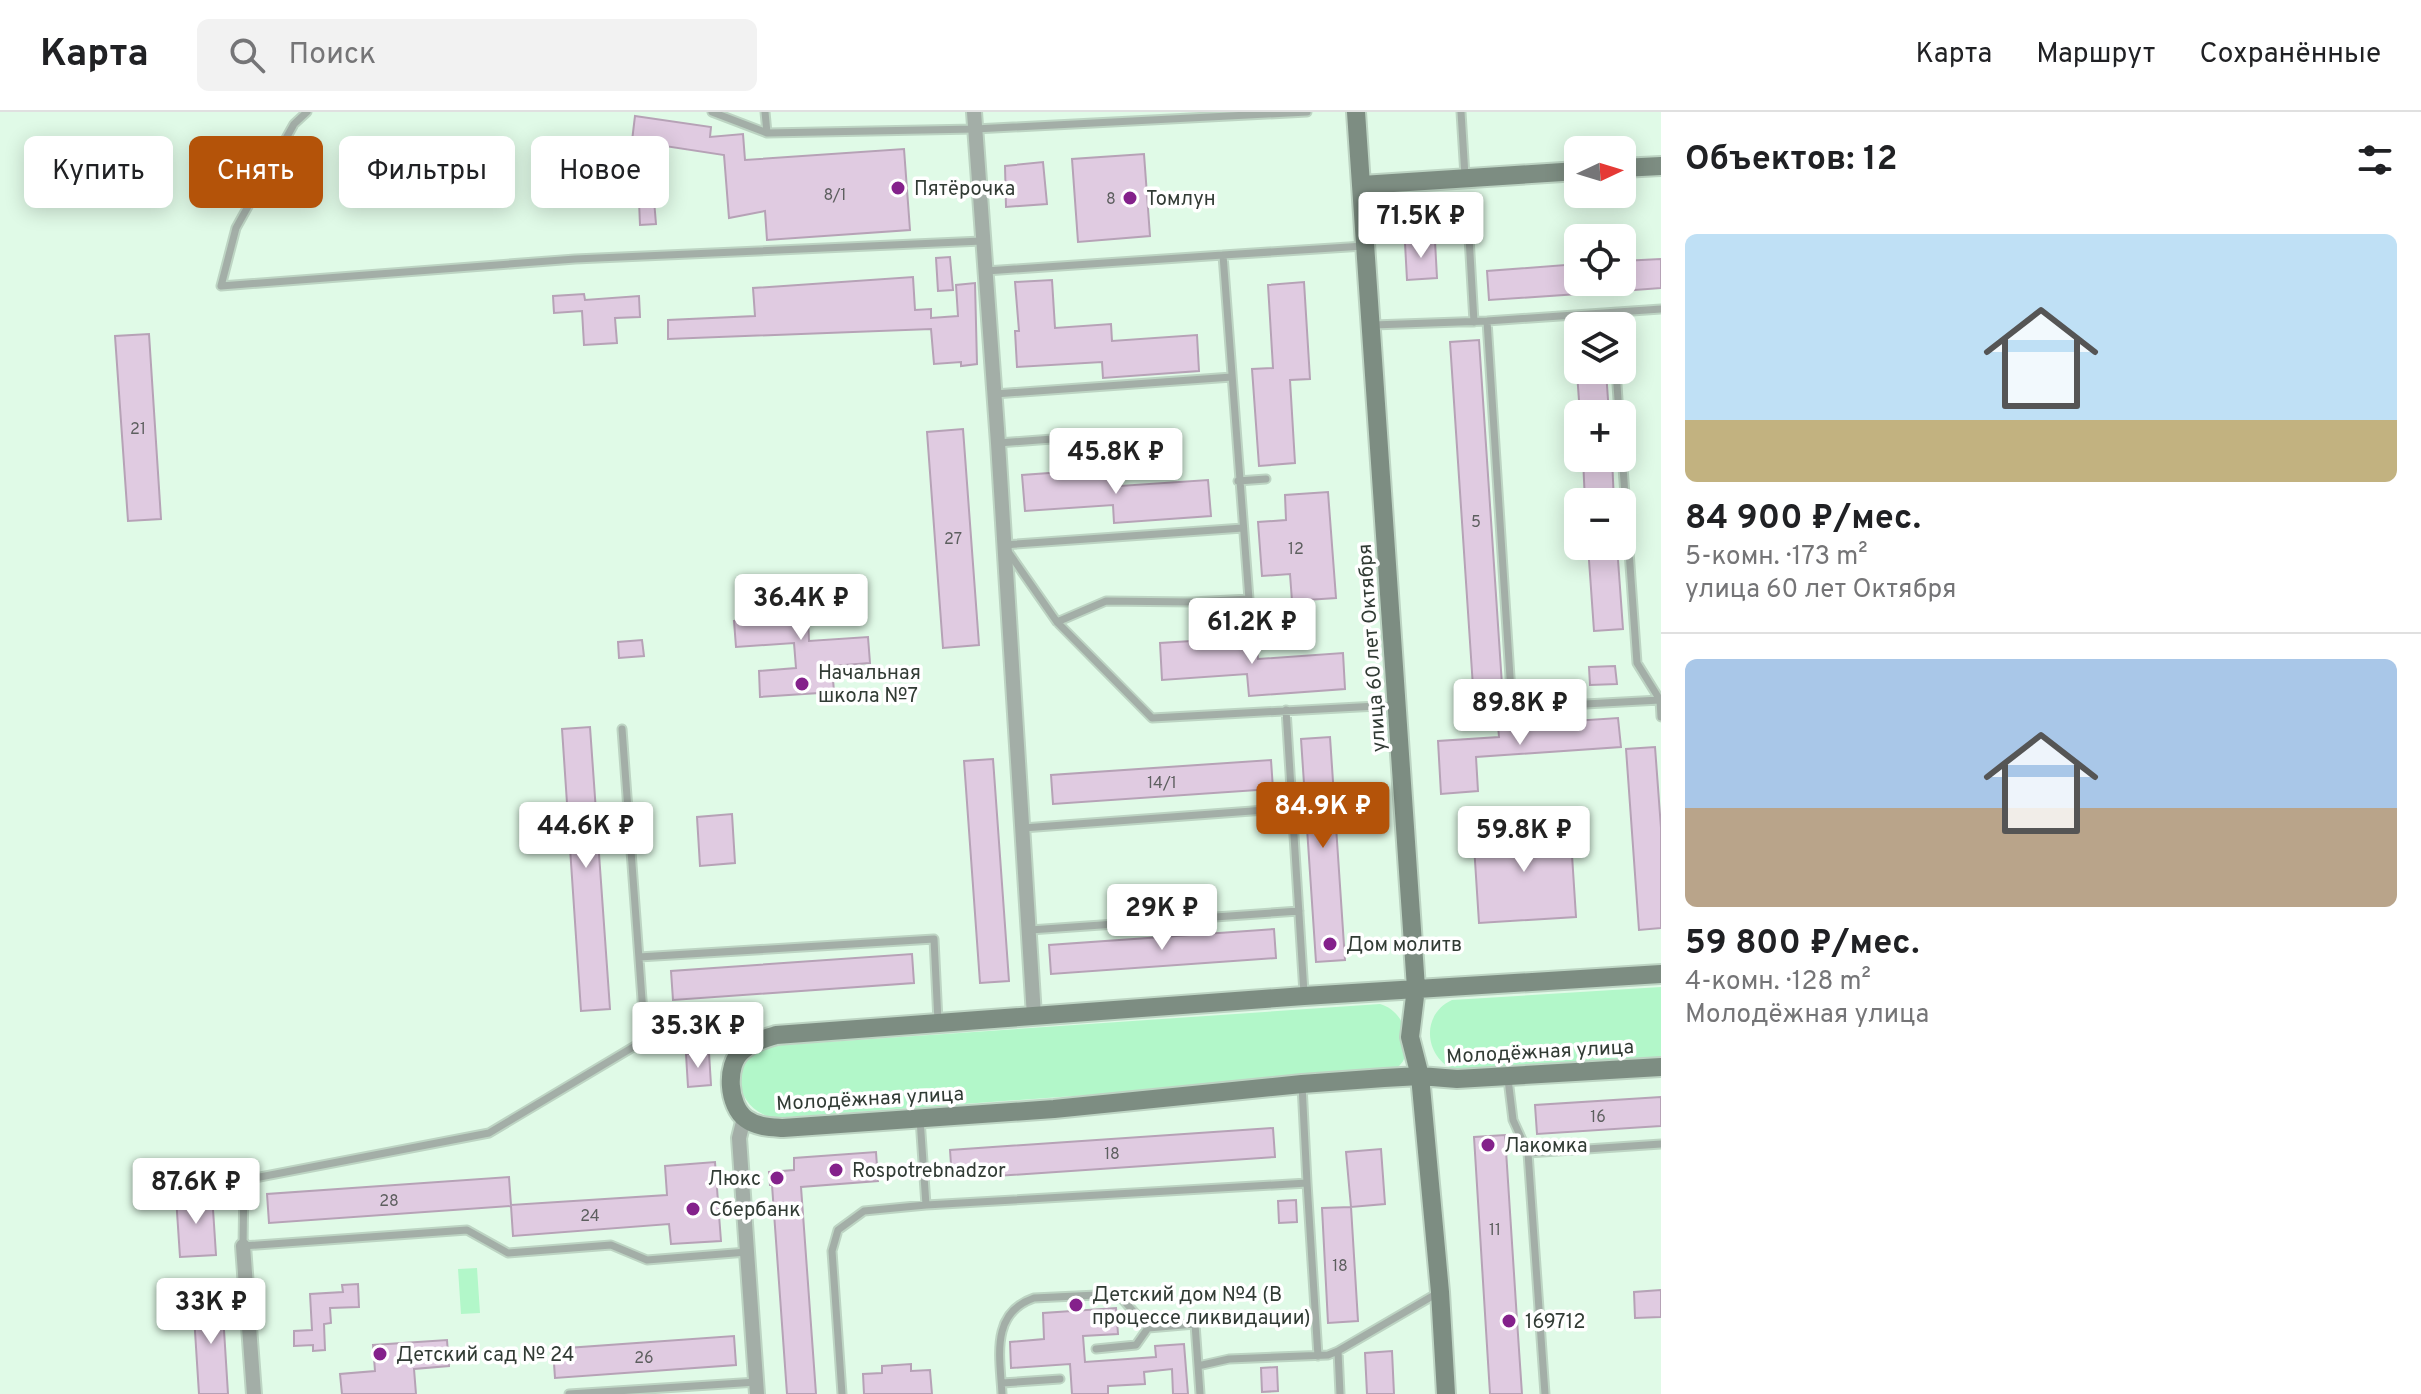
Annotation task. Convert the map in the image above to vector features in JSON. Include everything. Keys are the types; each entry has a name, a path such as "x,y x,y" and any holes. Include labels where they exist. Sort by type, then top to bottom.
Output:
{"main road":[{"name":"улица 60 лет Октября","path":"1356,112 1416,988 1410,1037 1420,1076 1446,1394"},
{"path":"1636,167 1661,166"},
{"path":"1362,185 1564,172"},
{"path":"744,1118 734,1103 732,1064 739,1053 754,1042 776,1035 1416,988 1661,974"},
{"name":"Молодёжная улица","path":"744,1118 759,1125 783,1128 1054,1109 1302,1084 1420,1076 1457,1079 1508,1077 1661,1067"}],"street":[{"path":"974,112 1034,1016"},
{"path":"744,1118 739,1138 757,1388"},
{"path":"243,1246 254,1394"}],"lane":[{"path":"307,112 294,124 236,228 221,286 575,259 982,241"},
{"path":"712,112 767,133 975,129 1307,112"},
{"path":"765,112 767,133"},
{"path":"1461,112 1465,178"},
{"path":"1468,220 1474,322"},
{"path":"984,271 1366,246"},
{"path":"1057,622 1106,601 1249,599 1223,255"},
{"path":"1624,312 1661,309"},
{"path":"1371,326 1564,316"},
{"path":"1487,321 1512,708 1660,700"},
{"path":"994,394 1232,377"},
{"path":"998,443 1105,435"},
{"path":"1623,472 1637,663 1660,700 1661,717"},
{"path":"1238,481 1266,479"},
{"path":"1003,545 1243,528"},
{"path":"1003,545 1057,622 1152,718 1396,705"},
{"path":"1286,710 1304,996"},
{"path":"622,729 645,1040"},
{"path":"1022,828 1292,808"},
{"path":"1028,930 1299,911"},
{"path":"639,957 934,939 938,1023"},
{"path":"747,1252 647,1260 611,1245 508,1253 467,1230 243,1246 244,1180 489,1133 645,1040 776,1035"},
{"path":"1508,1077 1513,1120 1528,1153 1545,1394"},
{"path":"1302,1084 1318,1356"},
{"path":"920,1118 926,1205"},
{"path":"1528,1153 1661,1144"},
{"path":"842,1394 832,1251 838,1230 864,1211 1307,1183"},
{"path":"1198,1366 1229,1359 1328,1355 1440,1292"},
{"path":"1002,1394 999,1344 1005,1321 1022,1302 1034,1298 1118,1294 1148,1328"},
{"path":"1096,1349 1136,1345 1148,1328 1195,1324 1200,1394"},
{"path":"1338,1351 1340,1394"},
{"path":"1002,1383 1060,1379"},
{"path":"569,1394 757,1388"}],"green space":[{"path":"1661,987 1661,1059 1457,1071 1438,1057 1430,1037 1434,1016 1452,1000"},
{"path":"1380,1004 1398,1017 1407,1038 1404,1059 1387,1073 773,1118 749,1104 740,1082 741,1071 747,1061 769,1046"},
{"path":"477,1268 480,1313 461,1314 458,1269"}],"building":[{"path":"635,116 711,127 710,137 743,134 745,160 904,149 910,230 767,240 765,211 729,218 724,155 669,147 669,136 633,136"},
{"path":"1144,154 1150,236 1078,242 1072,159"},
{"path":"1043,162 1047,204 1006,207 1005,166"},
{"path":"639,208 655,208 656,224 640,225"},
{"path":"1435,241 1437,278 1407,280 1405,243"},
{"path":"950,257 953,290 938,291 936,258"},
{"path":"1661,259 1661,288 1636,290 1636,260"},
{"path":"1564,265 1564,295 1489,300 1487,271"},
{"path":"913,277 915,310 931,309 931,318 958,316 956,285 975,283 977,364 934,364 931,329 668,339 668,320 755,316 753,288"},
{"path":"1052,280 1055,328 1111,324 1112,341 1197,335 1199,371 1103,378 1102,362 1017,367 1015,331 1019,331 1015,282"},
{"path":"1304,282 1310,379 1290,380 1295,463 1259,466 1252,369 1273,368 1268,285"},
{"path":"584,294 585,300 639,296 640,317 615,318 617,343 584,345 582,311 554,313 553,296"},
{"path":"149,334 161,519 128,521 115,336"},
{"path":"1479,340 1503,700 1474,702 1450,342"},
{"path":"1578,384 1607,384 1608,400 1579,400"},
{"path":"963,429 979,645 943,648 927,432"},
{"path":"1119,468 1120,486 1208,480 1211,516 1114,523 1113,505 1025,511 1022,475"},
{"path":"1584,472 1613,472 1613,488 1584,488"},
{"path":"1328,492 1336,598 1292,601 1290,574 1262,576 1258,522 1286,520 1285,495"},
{"path":"1589,560 1618,560 1623,629 1594,631"},
{"path":"840,587 842,613 808,616 809,641 868,637 870,663 832,666 834,692 760,697 759,671 796,668 794,643 736,647 734,621 769,619 767,592"},
{"path":"1256,637 1258,659 1343,653 1345,689 1249,696 1247,674 1162,680 1160,643"},
{"path":"642,640 644,656 619,658 618,642"},
{"path":"1615,666 1617,684 1590,685 1589,667"},
{"path":"1618,718 1621,747 1476,757 1478,791 1441,794 1438,741 1499,737 1498,726"},
{"path":"590,727 610,1009 581,1011 562,729"},
{"path":"1330,737 1345,960 1316,962 1301,739"},
{"path":"1655,747 1661,828 1661,928 1639,930 1626,749"},
{"path":"993,759 1009,981 980,983 964,761"},
{"path":"1271,760 1273,789 1053,804 1051,775"},
{"path":"732,814 735,863 700,866 697,817"},
{"path":"1570,824 1576,917 1479,923 1473,830"},
{"path":"1274,929 1276,958 1051,974 1049,945"},
{"path":"912,954 914,983 673,1000 671,971"},
{"path":"709,1053 711,1085 688,1087 686,1054"},
{"path":"1661,1097 1661,1126 1537,1134 1535,1105"},
{"path":"1273,1128 1275,1157 952,1179 950,1150"},
{"path":"1505,1135 1522,1394 1490,1394 1474,1137"},
{"path":"1381,1149 1385,1204 1351,1207 1346,1152"},
{"path":"876,1152 878,1181 801,1187 816,1394 787,1394 769,1172 794,1170 794,1158"},
{"path":"715,1162 721,1241 671,1244 669,1224 513,1236 511,1206 269,1223 267,1194 509,1177 511,1205 667,1195 665,1166"},
{"path":"212,1194 216,1255 180,1257 176,1197"},
{"path":"1296,1200 1297,1222 1279,1223 1278,1201"},
{"path":"1351,1207 1358,1321 1328,1323 1322,1208"},
{"path":"358,1284 359,1307 330,1308 331,1323 324,1324 325,1350 313,1351 313,1345 294,1346 294,1331 312,1330 310,1294 343,1292 342,1285"},
{"path":"1661,1290 1661,1317 1635,1318 1634,1292"},
{"path":"222,1298 228,1394 199,1394 193,1300"},
{"path":"1116,1308 1118,1334 1083,1336 1085,1362 1156,1357 1155,1346 1184,1344 1188,1394 1173,1394 1172,1369 1144,1372 1145,1384 1108,1386 1108,1394 1072,1394 1070,1364 1011,1368 1010,1342 1044,1339 1043,1313"},
{"path":"734,1336 736,1365 555,1378 553,1349"},
{"path":"447,1340 449,1366 414,1369 416,1394 342,1394 340,1374 375,1371 373,1345"},
{"path":"1392,1351 1394,1394 1367,1394 1365,1353"},
{"path":"911,1364 911,1371 930,1370 932,1394 864,1394 863,1374 882,1373 882,1366"},
{"path":"1277,1367 1278,1391 1262,1392 1261,1368"}],"place":[{"name":"Пятёрочка","path":"898,188"},
{"name":"Томлун","path":"1130,198"},
{"name":"Начальная школа №7","path":"802,684"},
{"name":"Дом молитв","path":"1330,944"},
{"name":"Лакомка","path":"1488,1145"},
{"name":"Rospotrebnadzor","path":"836,1170"},
{"name":"Люкс","path":"777,1178"},
{"name":"Сбербанк","path":"693,1209"},
{"name":"Детский дом №4 (В процессе ликвидации)","path":"1076,1305"},
{"name":"169712","path":"1509,1321"},
{"name":"Детский сад № 24","path":"380,1354"}]}
